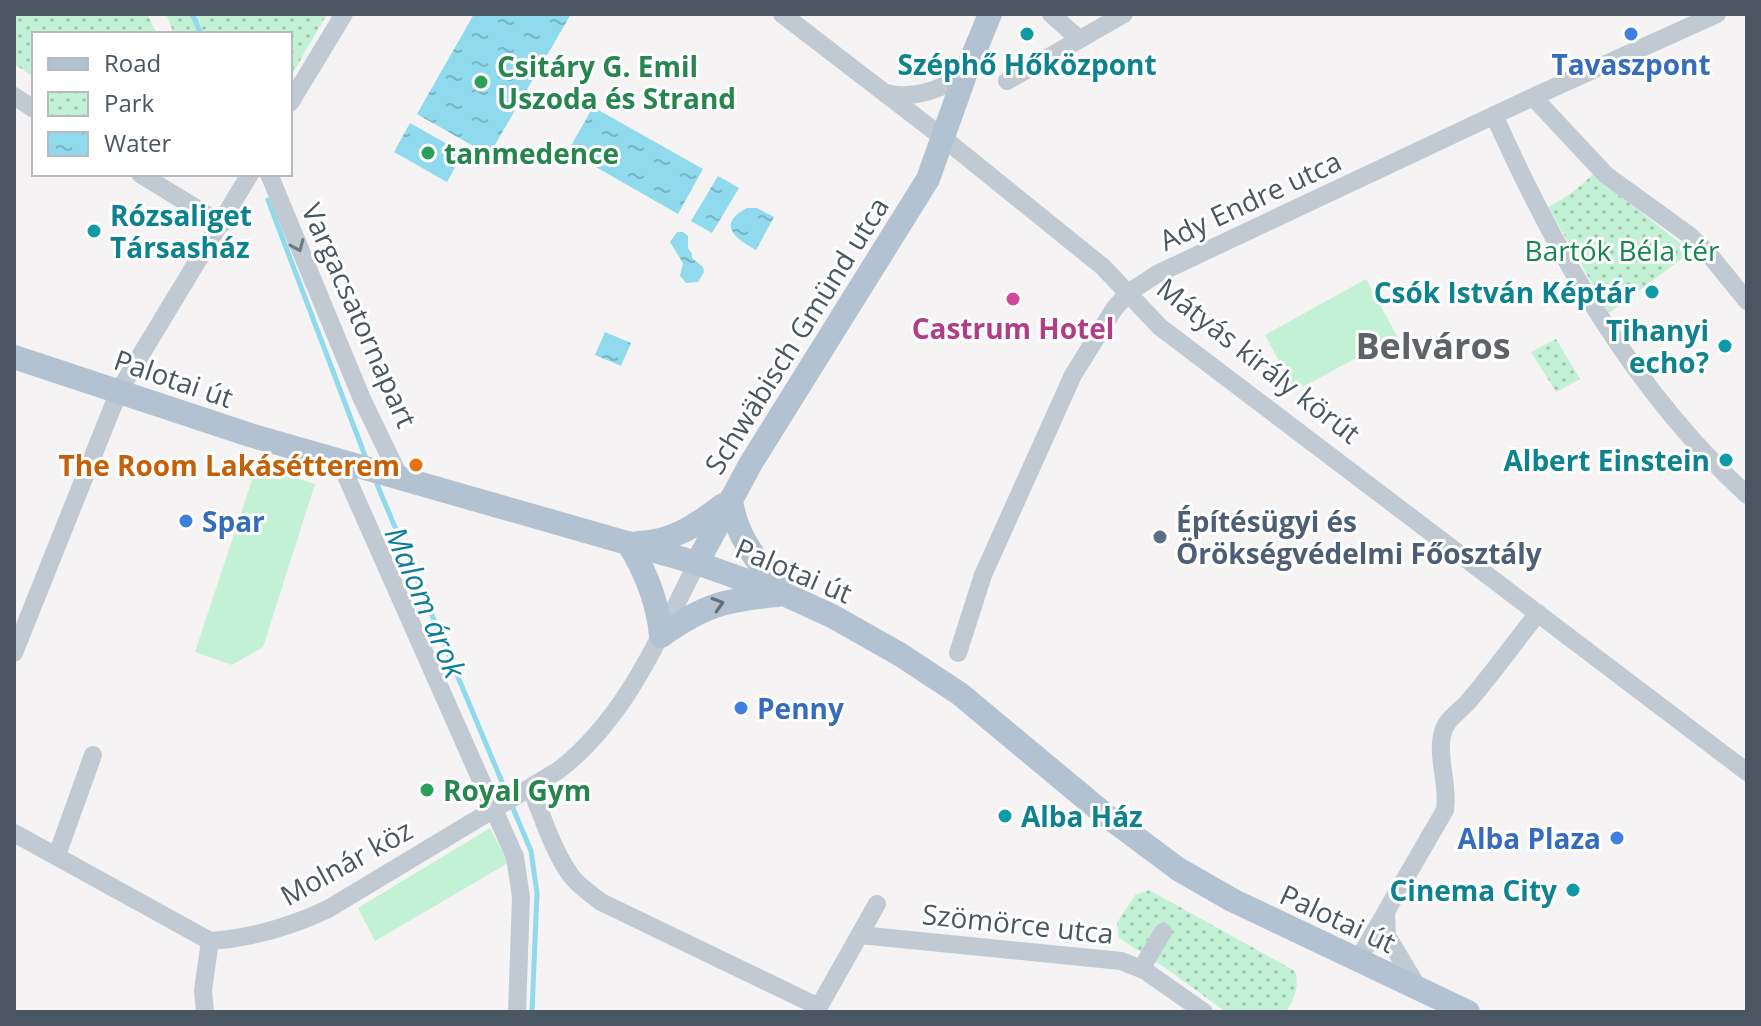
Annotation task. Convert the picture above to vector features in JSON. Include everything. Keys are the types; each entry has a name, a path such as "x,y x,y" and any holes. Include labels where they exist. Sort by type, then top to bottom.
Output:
{"main road":[{"path":"942,137 990,14"},
{"name":"Schwäbisch Gmünd utca","path":"697,563 731,499 928,179 942,137"},
{"name":"Palotai út","path":"14,357 250,435 697,563 784,594 860,630 960,694 988,714 1103,813 1178,869 1232,900 1468,1012"},
{"path":"661,636 659,615 650,585 628,543 667,539 690,529 731,499 733,514 745,543 784,594"},
{"path":"661,636 706,607 726,601 784,594"}],"street":[{"path":"292,100 344,14"},
{"name":"Mátyás király körút","path":"782,14 942,137 1103,267 1160,327 1747,772"},
{"path":"1051,14 1079,39"},
{"path":"1007,81 1122,15"},
{"name":"Ady Endre utca","path":"958,653 983,575 1073,375 1114,309 1128,293 1157,274 1710,17"},
{"path":"883,92 905,96 927,93 965,75"},
{"path":"14,96 32,108"},
{"path":"1533,97 1606,175 1689,235 1708,253 1747,301"},
{"path":"1494,115 1572,272 1631,364 1695,444 1747,495"},
{"path":"143,176 222,224"},
{"path":"14,653 119,391 249,176"},
{"name":"Vargacsatornapart","path":"270,176 393,476"},
{"path":"343,462 512,800 584,889 601,902 818,1010 877,904"},
{"name":"Molnár köz","path":"210,941 270,933 296,924 353,895 512,800 581,753 620,704 661,636 697,563"},
{"path":"1358,960 1445,810 1447,798 1440,745 1449,718 1466,704 1538,613"},
{"path":"57,855 93,755"},
{"path":"512,800 519,877 517,1012"},
{"path":"14,833 210,941 203,990 205,1012"},
{"path":"1386,909 1387,936 1419,989"},
{"path":"1141,969 1163,932"},
{"name":"Szömörce utca","path":"860,935 1121,961 1141,969 1204,1012"}],"green space":[{"path":"14,14 147,14 156,32 32,32 32,76 14,64"},
{"path":"166,14 327,14 292,75 292,32 173,32"},
{"name":"Bartók Béla tér","path":"1593,174 1691,252 1609,313 1548,207"},
{"path":"1366,279 1397,336 1295,391 1265,335"},
{"path":"1556,339 1580,379 1556,392 1531,352"},
{"path":"257,465 315,484 263,647 232,665 195,652"},
{"path":"490,828 508,863 375,941 358,908"},
{"path":"1149,890 1295,971 1294,997 1286,1012 1226,1012 1119,938 1117,923 1135,895"}],"water":[{"path":"474,14 571,14 489,155 417,114"},
{"path":"593,107 703,169 678,214 568,151"},
{"name":"tanmedence","path":"410,123 463,153 447,182 394,152"},
{"path":"718,176 739,188 712,233 691,221"},
{"path":"747,208 757,208 774,217 756,250 732,231 732,220"},
{"path":"677,232 688,236 692,258 703,267 704,272 698,282 686,283 680,276 683,263 670,242"},
{"path":"605,332 631,343 621,366 595,355"}],"waterway":[{"name":"Malom árok","path":"192,14 200,32"},
{"name":"Malom árok","path":"268,200 367,461"},
{"name":"Malom árok","path":"374,477 531,851 537,893 532,1012"}],"place":[{"name":"Széphő Hőközpont","path":"1027,34"},
{"name":"Tavaszpont","path":"1631,34"},
{"name":"Csitáry G. Emil Uszoda és Strand","path":"481,82"},
{"name":"tanmedence","path":"428,153"},
{"name":"Rózsaliget Társasház","path":"94,231"},
{"name":"Csók István Képtár","path":"1652,292"},
{"name":"Castrum Hotel","path":"1013,299"},
{"name":"Tihanyi echo?","path":"1725,346"},
{"name":"Albert Einstein","path":"1726,460"},
{"name":"The Room Lakásétterem","path":"416,465"},
{"name":"Spar","path":"186,521"},
{"name":"Építésügyi és Örökségvédelmi Főosztály","path":"1160,537"},
{"name":"Penny","path":"741,708"},
{"name":"Royal Gym","path":"427,790"},
{"name":"Alba Ház","path":"1005,816"},
{"name":"Alba Plaza","path":"1617,838"},
{"name":"Cinema City","path":"1573,890"}],"district":[{"name":"Belváros","path":"1433,345"}]}
